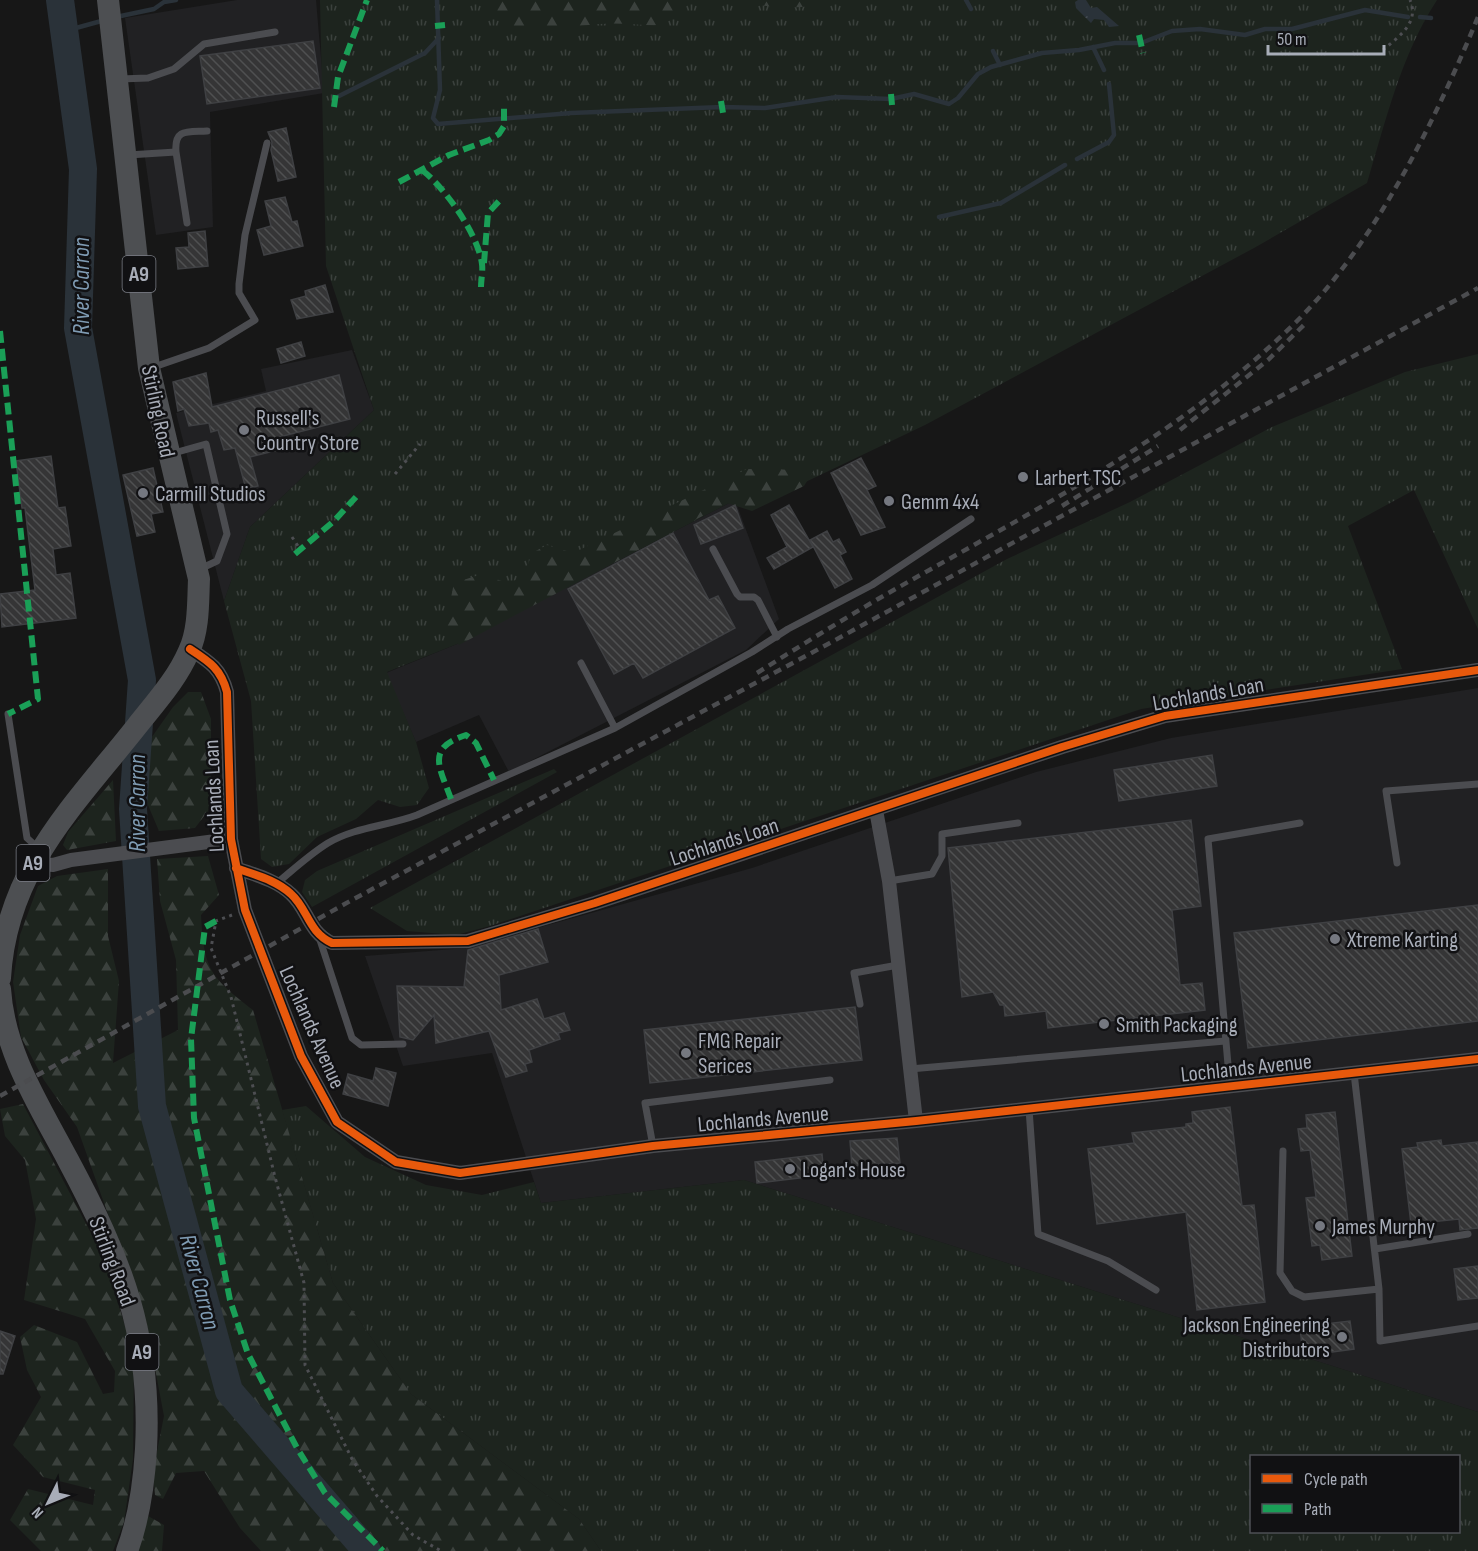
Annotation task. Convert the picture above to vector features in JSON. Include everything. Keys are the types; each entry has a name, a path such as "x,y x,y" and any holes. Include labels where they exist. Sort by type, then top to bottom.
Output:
{"main road":[{"name":"Stirling Road","path":"0,978 5,911 36,856 171,683 190,649 198,607 197,570 149,368 108,1"},
{"name":"Stirling Road","path":"0,989 5,1029 18,1065 112,1248 133,1309 145,1365 147,1421 144,1477 127,1551"}],"street":[{"name":"Lochlands Loan","path":"190,649 216,666 223,675 226,692 231,839 236,868 277,883 292,895 319,937 332,943 468,942 876,810 1062,747 1165,716 1478,670"},
{"path":"876,810 889,881 916,1122"},
{"path":"36,856 53,866 71,860 231,839"},
{"name":"Lochlands Avenue","path":"236,868 245,910 301,1056 337,1122 396,1162 460,1173 653,1146 916,1122 1478,1059"}],"lane":[{"path":"117,79 148,78 174,69 204,44 275,32"},
{"path":"187,223 175,140 178,136 207,131"},
{"path":"149,368 209,348 255,320 239,293 239,284 244,235 267,143"},
{"path":"126,155 177,152"},
{"path":"168,455 206,444 227,534 217,561 197,570"},
{"path":"277,883 329,842 367,827 401,821 615,728 872,585 971,519"},
{"path":"713,549 737,594 740,597 754,597 758,600 777,637"},
{"path":"581,663 615,728"},
{"path":"8,714 27,838 36,856"},
{"path":"1397,863 1386,791 1478,784"},
{"path":"889,881 932,874 942,856 942,834 1018,823"},
{"path":"1230,1086 1208,839 1300,823"},
{"path":"319,937 352,1038 362,1046 403,1044"},
{"path":"860,1004 854,973 898,965"},
{"path":"910,1069 1225,1041"},
{"path":"1354,1073 1380,1289 1380,1341 1478,1326"},
{"path":"653,1146 645,1102 830,1080"},
{"path":"1029,1109 1038,1234 1108,1261 1156,1290"},
{"path":"1283,1150 1280,1272 1287,1285 1304,1297 1380,1289"},
{"path":"1375,1249 1468,1234"}],"path":[{"path":"1383,50 1410,26 1413,8 1410,0"},
{"path":"395,474 420,444"},
{"path":"292,537 300,549"},
{"path":"245,910 216,921 211,948 231,997 275,1177 304,1283 305,1365 352,1459 377,1496 413,1535 441,1551"}],"shaded area":[{"path":"237,0 316,0 324,93 210,112 213,227 156,235 125,18"},
{"path":"352,350 374,410 250,527 224,601 176,413 266,391 261,369"},
{"path":"735,500 779,619 746,650 509,772 479,715 416,742 386,673 457,644"},
{"path":"1478,688 1478,1412 744,1180 541,1203 492,1053 403,1066 365,956 466,948 752,868 1036,772 1171,738"}],"green space":[{"path":"320,0 1437,0 1424,21 1404,65 1367,183 1254,248 925,425 753,507 735,500 457,644 387,672 416,742 429,788 417,805 400,807 378,800 356,819 317,837 289,864 272,867 261,859 251,701 224,601 250,527 374,410 326,266"},
{"path":"478,0 689,0 669,14 661,25 608,24 534,30 507,23"},
{"path":"732,0 827,0 819,4 795,7 766,6"},
{"path":"1478,354 1478,629 1414,490 1348,526 1402,669 1141,709 490,926 456,935 407,931 370,908 1007,559 1130,502 1272,427 1405,372"},
{"path":"747,469 814,470 804,486 752,511 727,503 459,645 445,627 454,583 482,574 510,584 525,573 532,553 547,545 573,553"},
{"path":"188,692 201,692 211,719 211,807 195,828 159,831 145,798 147,744 173,707"},
{"path":"554,769 557,772 312,907 302,892 305,880 317,871"},
{"path":"113,780 116,841 67,850 63,845 68,832"},
{"path":"208,856 219,895 201,915 207,961 218,980 253,1010 333,1283 411,1394 579,1519 601,1551 261,1551 240,1528 204,1471 176,1473 163,1499 155,1495 153,1472 164,1416 146,1321 77,1127 44,1080 21,1037 13,982 20,935 38,886 57,876 108,869 108,936 119,981 113,1063 178,1030 176,960 160,901 157,859"},
{"path":"23,1104 104,1258 134,1355 133,1459 124,1522 113,1551 41,1551 10,1520 28,1489 93,1505 95,1490 43,1477 13,1445 41,1397 27,1370 20,1337 34,1325 77,1342 103,1394 114,1392 115,1371 85,1319 24,1300 36,1219 25,1160 5,1136 0,1109"},
{"path":"306,1106 365,1157 426,1185 482,1195 534,1182 541,1203 744,1180 1478,1412 1478,1551 601,1551 579,1519 411,1394 333,1283 282,1110"},
{"path":"148,1516 164,1525 162,1551 135,1551"}],"water":[{"path":"1086,0 1091,8 1097,7 1119,26 1109,27 1104,20 1094,19 1091,23 1076,8 1075,2"}],"building":[{"path":"313,41 320,88 207,104 200,56"},
{"path":"286,128 296,177 278,181 271,150 272,142 268,132"},
{"path":"285,197 292,222 297,221 303,246 264,255 257,230 271,226 265,201"},
{"path":"205,231 208,266 178,269 176,248 189,247 188,233"},
{"path":"325,285 333,312 297,319 291,300 306,296 305,291"},
{"path":"301,342 305,356 281,363 277,349"},
{"path":"206,373 212,407 339,375 350,419 279,437 282,449 250,457 258,486 246,489 235,448 224,450 218,430 211,432 209,423 189,426 184,409 178,411 173,382"},
{"path":"51,456 58,508 65,507 71,546 53,549 56,575 70,573 76,618 2,627 0,594 35,590 25,508 22,508 16,461"},
{"path":"861,458 876,486 867,490 885,527 861,535 831,473"},
{"name":"Carmill Studios","path":"153,468 163,512 151,514 155,532 137,536 123,475"},
{"path":"735,505 743,528 701,544 694,525"},
{"path":"789,505 813,547 774,569 767,558 787,547 771,515"},
{"path":"827,531 833,542 839,539 846,552 840,555 852,579 835,588 810,540"},
{"path":"673,533 709,600 718,596 735,628 643,678 634,663 614,674 568,589"},
{"path":"1212,755 1217,786 1119,801 1114,770"},
{"path":"1191,820 1201,906 1172,910 1180,985 1202,983 1205,1010 1048,1028 1046,1011 1005,1016 1004,1005 1000,1005 993,992 962,997 948,848"},
{"path":"1478,905 1478,1021 1248,1048 1234,933"},
{"path":"538,929 548,962 499,975 501,1010 537,999 544,1019 564,1013 570,1030 558,1033 560,1039 529,1050 532,1062 525,1064 527,1071 506,1077 489,1031 436,1043 434,1015 413,1040 400,1037 397,986 464,987 468,950"},
{"path":"855,1007 862,1060 650,1083 644,1030"},
{"path":"376,1068 396,1073 388,1106 343,1094 348,1074 373,1081"},
{"path":"1230,1107 1242,1206 1254,1205 1265,1302 1197,1310 1186,1212 1097,1224 1088,1149 1134,1143 1132,1133 1186,1127 1186,1124 1193,1123 1192,1112"},
{"path":"1335,1112 1352,1256 1322,1260 1320,1245 1312,1246 1306,1198 1316,1197 1310,1150 1301,1151 1298,1129 1307,1128 1306,1115"},
{"path":"897,1138 900,1163 852,1166 850,1141"},
{"path":"1441,1140 1442,1146 1478,1142 1478,1228 1460,1230 1459,1219 1411,1224 1402,1149 1418,1147 1417,1143"},
{"name":"Logan's House","path":"822,1154 824,1175 757,1183 755,1162"},
{"path":"1478,1266 1478,1298 1458,1300 1454,1269"},
{"path":"1350,1321 1354,1349 1303,1356 1300,1327"},
{"path":"0,1331 15,1336 3,1374 0,1374"}],"waterway":[{"name":"River Carron","path":"60,0 83,169 78,328 142,680 133,809 152,1106 229,1391 367,1551"},
{"path":"116,17 154,9 164,2 176,0"},
{"path":"437,0 440,90 433,118 438,124 571,113 722,107 765,108 837,97 891,99 914,94 949,104 958,98 978,74 991,67 1042,53 1079,50 1115,43 1141,43 1172,31 1200,29 1245,35 1265,29 1292,29 1365,10 1408,17"},
{"path":"966,0 971,9"},
{"path":"1420,17 1431,18"},
{"path":"65,31 105,20"},
{"path":"339,96 425,53 439,38"},
{"path":"1093,47 1104,70"},
{"path":"993,51 1000,65"},
{"path":"1077,159 1109,142 1114,135 1109,84"},
{"path":"939,217 1001,203 1065,165"}],"railway":[{"path":"757,673 832,626 1096,474 1200,404 1249,365 1296,322 1325,291 1352,256 1377,218 1423,138 1478,17"},
{"path":"0,1096 352,900 828,644 1478,288"},
{"path":"1180,430 1268,360 1306,323"},
{"path":"1062,506 1158,446"}],"marked path":[{"path":"334,107 338,77 367,0"},
{"path":"435,26 445,25"},
{"path":"1139,35 1143,53"},
{"path":"891,94 892,105"},
{"path":"721,101 723,113"},
{"path":"399,182 449,155 499,134 504,126 504,107"},
{"path":"422,170 441,188 459,212 474,239 482,264 481,287"},
{"path":"484,263 488,213 501,199"},
{"path":"0,331 38,699 8,714"},
{"path":"295,554 334,521 356,497"},
{"path":"451,799 439,760 440,753 453,740 466,735 476,743 494,780"},
{"path":"216,921 205,927 191,1039 194,1118 230,1300 248,1354 297,1448 325,1493 383,1551"}],"cycle path":[{"path":"190,649 214,667 225,684 231,839 245,910 301,1056 337,1122 396,1162 460,1173 653,1146 916,1121 1478,1059"},
{"path":"236,868 265,878 285,889 297,900 318,933 332,943 468,941 595,903 1062,747 1165,716 1478,670"}],"place":[{"name":"Russell's Country Store","path":"244,430"},
{"name":"Larbert TSC","path":"1023,477"},
{"name":"Carmill Studios","path":"143,493"},
{"name":"Gemm 4x4","path":"889,501"},
{"name":"Xtreme Karting","path":"1335,939"},
{"name":"Smith Packaging","path":"1104,1024"},
{"name":"FMG Repair Serices","path":"686,1053"},
{"name":"Logan's House","path":"790,1169"},
{"name":"James Murphy","path":"1320,1226"},
{"name":"Jackson Engineering Distributors","path":"1342,1337"}]}
